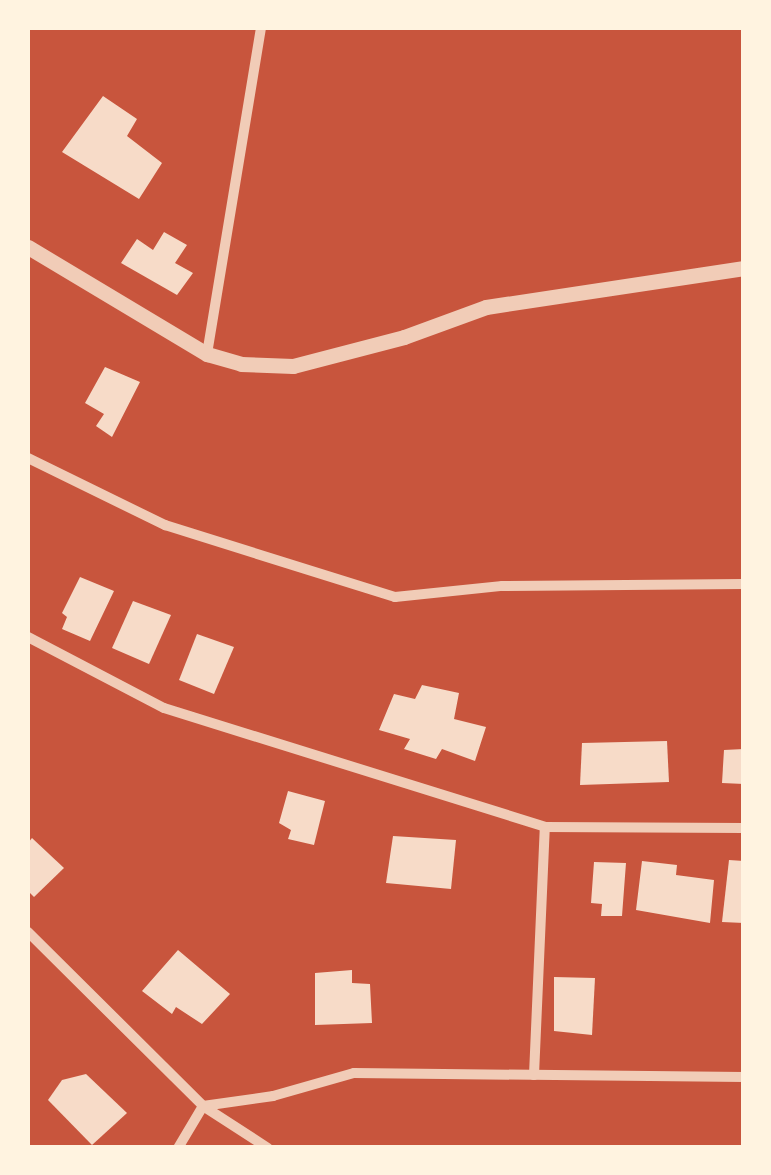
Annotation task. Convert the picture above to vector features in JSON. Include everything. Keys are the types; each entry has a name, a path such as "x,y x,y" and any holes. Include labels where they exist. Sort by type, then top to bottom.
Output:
{"street":[{"path":"207,354 261,28"},
{"path":"28,247 207,354 241,364 293,366 404,337 486,307 744,268"},
{"path":"28,458 165,525 395,596 502,586 744,584"},
{"path":"28,636 164,708 545,827 744,828"},
{"path":"534,1075 545,827"},
{"path":"28,932 203,1106 268,1148"},
{"path":"203,1106 273,1096 354,1073 744,1078"},
{"path":"178,1148 203,1106"}],"building":[{"path":"103,96 137,119 127,136 162,163 139,199 62,152"},
{"path":"164,232 187,245 175,263 193,273 177,295 121,263 137,239 153,250"},
{"path":"105,367 140,382 112,437 96,426 104,414 85,403"},
{"path":"80,577 114,591 90,641 62,629 67,617 62,613"},
{"path":"133,601 171,615 149,664 112,648"},
{"path":"197,634 234,647 214,694 179,680"},
{"path":"422,685 459,693 454,719 486,727 475,761 442,749 436,759 404,749 410,739 379,730 394,694 415,699"},
{"path":"667,741 669,782 580,785 582,743"},
{"path":"744,749 744,784 722,783 724,750"},
{"path":"288,791 325,801 314,845 288,839 291,830 279,823"},
{"path":"393,836 456,840 451,889 386,883"},
{"path":"32,838 64,868 34,897 28,891 28,843"},
{"path":"729,860 744,861 744,923 722,922"},
{"path":"642,861 677,865 676,875 714,880 710,923 636,910"},
{"path":"594,862 626,863 622,916 601,916 602,904 591,903"},
{"path":"178,950 230,994 202,1024 176,1007 172,1014 142,991"},
{"path":"352,970 352,983 370,984 372,1023 315,1025 315,973"},
{"path":"554,977 595,978 592,1035 554,1031"},
{"path":"86,1074 127,1113 92,1145 48,1100 62,1080"}]}
